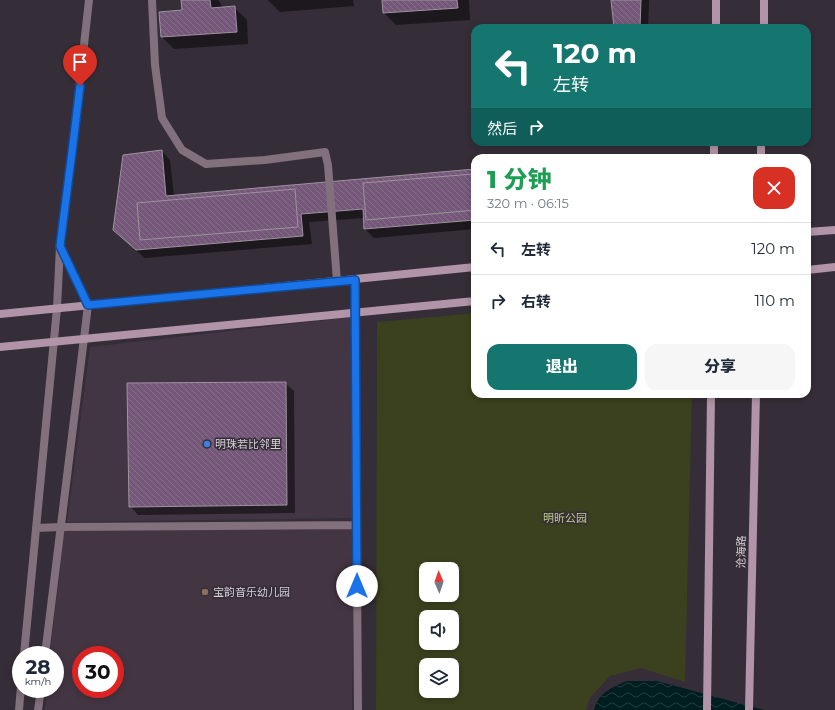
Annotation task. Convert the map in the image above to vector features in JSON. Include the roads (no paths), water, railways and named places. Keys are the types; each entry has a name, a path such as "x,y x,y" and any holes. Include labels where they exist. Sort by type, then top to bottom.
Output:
{"main road":[{"path":"716,0 716,24"},
{"path":"764,0 764,24"},
{"path":"811,232 835,230"},
{"path":"0,314 355,280 471,266"},
{"path":"811,270 835,267"},
{"path":"0,347 471,301"},
{"path":"707,710 711,398"},
{"name":"沧海路","path":"749,710 756,398"}],"street":[{"path":"25,646 57,308 60,246 89,0"},
{"path":"152,0 155,64 162,118 182,150 206,164 265,160 325,152 328,165 337,281"},
{"path":"46,646 88,305 60,246"},
{"path":"355,280 358,710"},
{"path":"36,528 357,525"},
{"path":"19,710 20,698"},
{"path":"38,710 40,698"}],"water":[{"path":"627,681 657,681 764,710 594,710 599,699 606,691"}],"place":[{"name":"明珠若比邻里","path":"207,444"},
{"name":"宝韵音乐幼儿园","path":"205,592"}],"park label":[{"name":"明昕公园","path":"565,518"}]}
